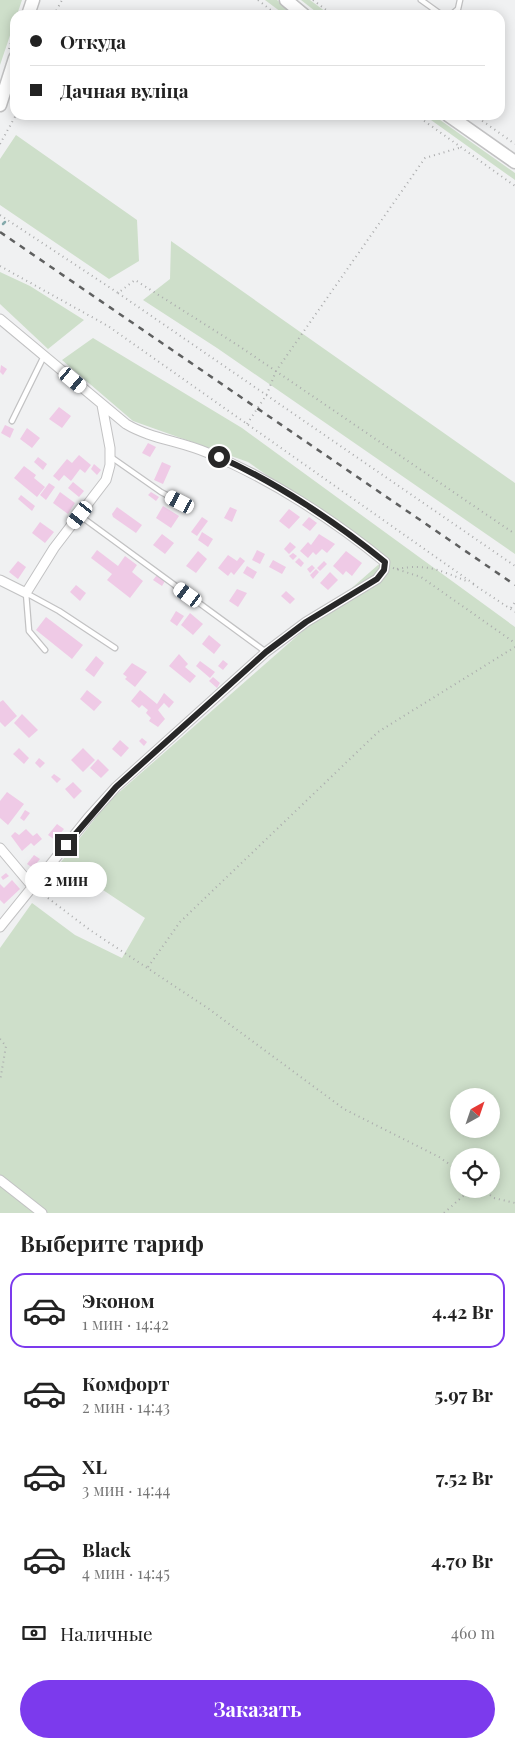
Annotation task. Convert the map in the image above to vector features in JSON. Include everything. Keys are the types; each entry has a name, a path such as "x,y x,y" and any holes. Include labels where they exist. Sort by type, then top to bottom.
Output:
{"main road":[{"path":"286,0 298,10"},
{"path":"0,105 10,74"},
{"path":"455,120 515,162"}],"street":[{"path":"0,319 102,405 137,431 206,452 252,474 329,522 385,562 384,570 377,579 306,622 266,652 104,798 0,927"},
{"path":"0,580 26,593 54,548 106,480 110,456 102,405"},
{"path":"0,848 32,886"},
{"path":"0,1180 42,1213"}],"lane":[{"path":"421,0 435,10"},
{"path":"12,421 44,356"},
{"path":"110,456 161,492 180,502"},
{"path":"80,515 266,652"},
{"path":"26,593 59,611 115,648"},
{"path":"26,593 29,631 45,650"}],"path":[{"path":"258,0 271,10"},
{"path":"313,0 326,10"},
{"path":"0,144 13,120"},
{"path":"423,120 515,186"},
{"path":"481,120 515,144"},
{"path":"247,424 267,394 276,371 425,158 462,148"},
{"path":"0,215 267,394 515,566"},
{"path":"0,266 108,326 515,612"},
{"path":"118,293 134,280 276,371 515,534"},
{"path":"385,562 395,570 421,577 515,643"},
{"path":"395,570 416,565 437,570 474,584"},
{"path":"510,609 515,602"},
{"path":"148,968 180,922 378,732 515,647"},
{"path":"32,886 90,930 209,1009 344,1108 440,1157 450,1165"},
{"path":"0,1039 6,1046 0,1081"},
{"path":"444,1213 460,1198"},
{"path":"494,1198 515,1203"}],"green space":[{"path":"0,0 22,0 19,10 10,10 10,35 0,65"},
{"path":"265,0 277,0 289,10 278,10"},
{"path":"301,0 310,0 323,10 314,10"},
{"path":"431,120 440,120 515,173 515,180"},
{"path":"16,135 137,220 139,261 109,279 0,205 0,159"},
{"path":"171,241 515,483 515,554 217,348 143,300 170,279"},
{"path":"0,272 30,286 84,320 48,349 0,304"},
{"path":"93,338 242,428 515,627 515,1213 0,1213 0,948 32,903 75,935 122,958 145,918 61,862 108,802 386,558 248,462 133,421 62,360"}],"building":[{"path":"1,365 7,369 3,375 0,372"},
{"path":"59,407 71,416 62,428 49,419"},
{"path":"5,425 14,429 10,438 1,433"},
{"path":"27,428 40,438 32,448 20,439"},
{"path":"148,443 156,447 150,457 142,453"},
{"path":"79,455 91,465 85,473 80,469 71,481 64,475 59,481 53,476 67,459 72,463"},
{"path":"38,457 47,464 43,470 34,462"},
{"path":"162,462 171,466 163,484 154,480"},
{"path":"94,464 101,470 97,475 91,469"},
{"path":"24,466 36,475 34,478 45,487 37,497 14,478"},
{"path":"73,482 84,491 79,497 68,488"},
{"path":"49,483 55,487 46,500 40,495"},
{"path":"60,492 75,503 68,514 53,503"},
{"path":"151,492 159,497 156,501 148,495"},
{"path":"21,495 35,506 32,511 18,499"},
{"path":"163,506 179,516 171,528 156,518"},
{"path":"117,507 142,525 136,533 113,517 112,514"},
{"path":"230,507 237,510 232,522 224,518"},
{"path":"289,509 300,517 289,529 279,521"},
{"path":"202,517 208,521 197,536 191,532"},
{"path":"309,517 317,523 310,531 302,525"},
{"path":"40,522 54,532 45,543 32,533"},
{"path":"202,532 213,539 208,547 198,540"},
{"path":"162,534 174,543 165,554 153,545"},
{"path":"319,534 335,544 327,553 322,549 316,555 313,552 308,558 300,551 308,542 311,545"},
{"path":"290,542 296,547 289,554 284,549"},
{"path":"97,550 118,566 125,556 137,565 132,572 143,581 130,598 107,580 112,574 91,558"},
{"path":"257,550 265,554 260,564 252,560"},
{"path":"198,551 207,559 196,573 186,566"},
{"path":"346,551 362,563 352,576 346,571 343,575 333,566"},
{"path":"293,553 297,556 293,560 289,556"},
{"path":"228,555 237,561 240,557 245,561 234,575 231,572 228,576 218,568"},
{"path":"299,558 304,563 301,567 295,562"},
{"path":"273,560 286,567 282,574 269,567"},
{"path":"18,561 26,567 18,579 9,572"},
{"path":"324,561 327,564 320,571 317,568"},
{"path":"312,565 315,568 310,573 307,569"},
{"path":"247,566 257,572 253,579 243,573"},
{"path":"316,569 319,572 313,579 310,575"},
{"path":"330,572 338,580 328,590 320,583"},
{"path":"157,575 165,581 162,586 153,580"},
{"path":"76,585 86,593 80,601 70,592"},
{"path":"237,589 247,593 238,607 229,601"},
{"path":"286,591 295,599 290,604 281,596"},
{"path":"176,611 184,616 177,626 170,621"},
{"path":"190,613 203,624 193,635 181,625"},
{"path":"46,617 83,645 72,659 36,630"},
{"path":"209,635 221,645 214,654 202,644"},
{"path":"179,654 188,664 185,667 196,676 190,683 169,666"},
{"path":"96,656 104,663 94,677 85,670"},
{"path":"223,660 228,664 223,670 218,666"},
{"path":"200,661 215,672 210,678 196,666"},
{"path":"132,663 147,672 135,687 125,679 127,677 123,674"},
{"path":"213,677 220,683 217,688 209,681"},
{"path":"87,690 102,702 94,711 80,699"},
{"path":"140,690 157,704 164,693 174,702 169,708 164,703 158,710 165,719 158,727 149,721 151,718 146,713 148,710 142,705 139,708 131,701"},
{"path":"3,700 17,716 5,727 0,722 0,702"},
{"path":"22,714 38,730 29,738 14,723"},
{"path":"142,738 147,742 144,746 139,741"},
{"path":"120,740 129,748 121,757 112,749"},
{"path":"19,748 29,758 24,764 13,754"},
{"path":"83,748 95,760 83,772 71,760"},
{"path":"39,758 45,763 40,768 35,763"},
{"path":"98,759 109,770 101,778 90,768"},
{"path":"54,774 61,779 57,783 51,777"},
{"path":"73,782 82,791 74,799 65,789"},
{"path":"7,792 24,804 8,825 0,818 0,801"},
{"path":"25,810 30,813 24,821 20,818"},
{"path":"57,824 64,829 55,840 48,835"},
{"path":"26,829 33,836 37,833 42,839 34,846 31,843 22,851 11,836 15,832 19,835"},
{"path":"34,855 40,859 33,868 27,864"},
{"path":"6,873 9,876 3,880 1,877"},
{"path":"12,880 20,889 4,904 0,900 0,884 4,888"}],"railway":[{"path":"0,232 515,585"}],"route":[{"path":"66,845 104,798 266,652 306,622 366,587 377,579 384,570 385,562 367,547 294,499 219,457"}]}
